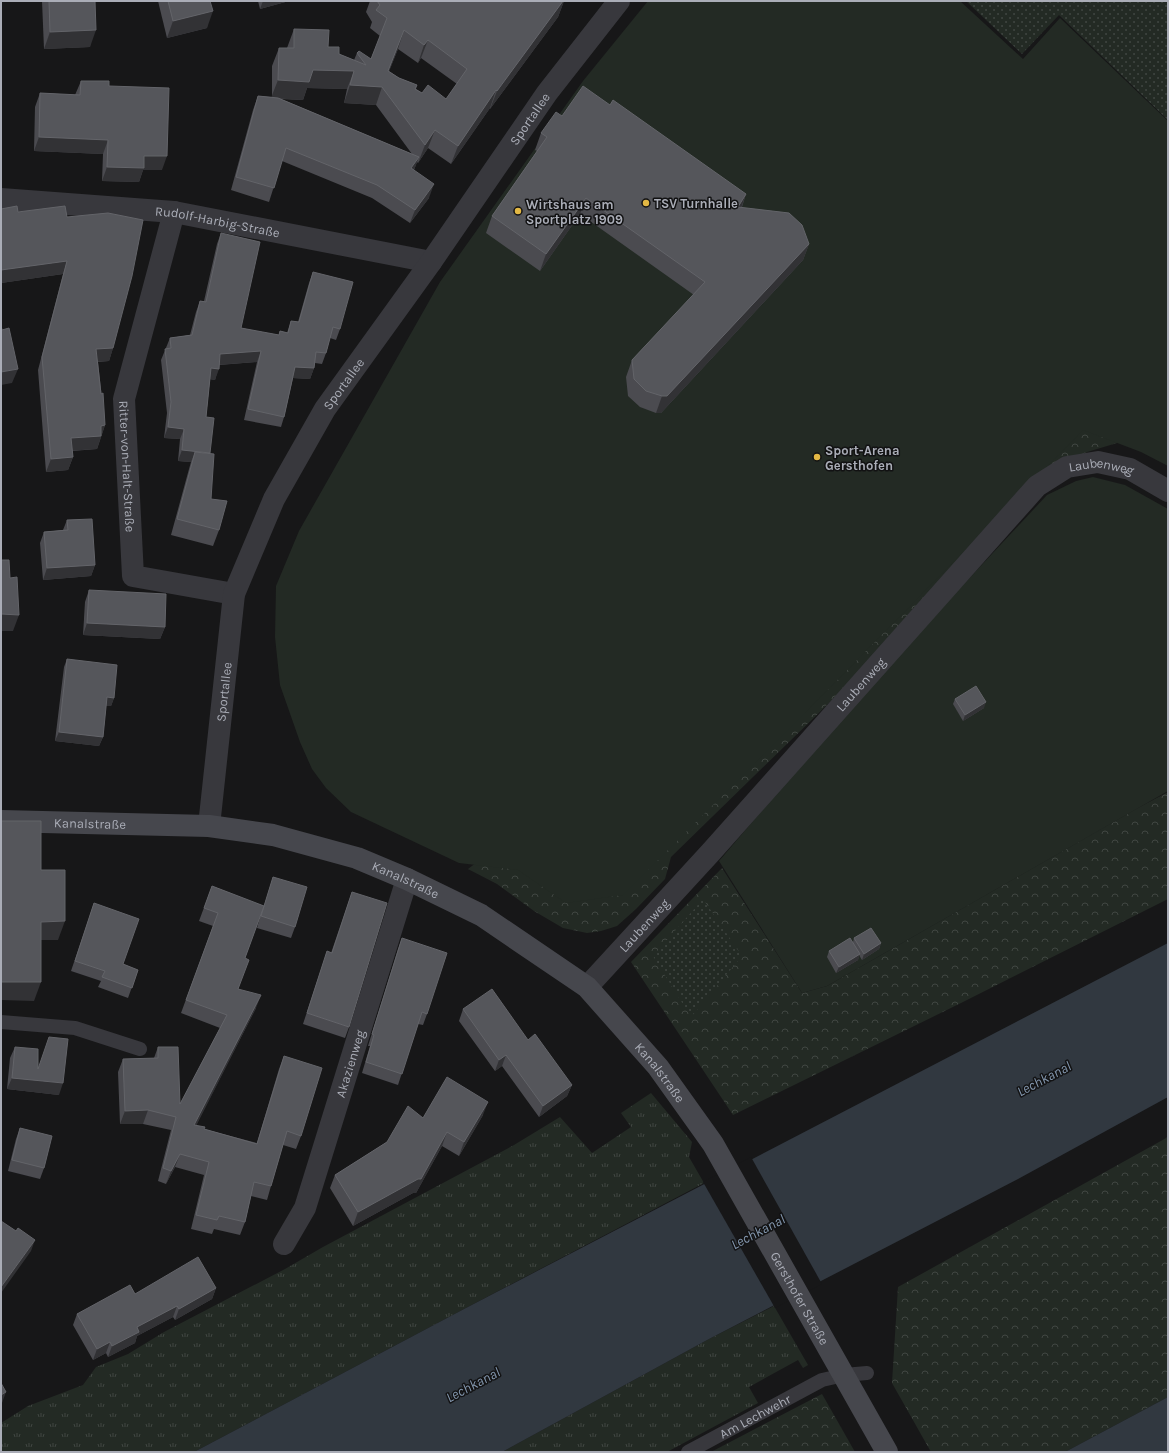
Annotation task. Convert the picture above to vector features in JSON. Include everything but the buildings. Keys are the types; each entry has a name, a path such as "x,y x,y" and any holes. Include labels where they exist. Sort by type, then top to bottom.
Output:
{"main road":[{"name":"Kanalstraße","path":"1,821 208,826 273,835 357,858 408,879 481,915 587,987 658,1067 713,1144"},
{"name":"Gersthofer Straße","path":"713,1144 886,1450"}],"street":[{"name":"Sportallee","path":"208,826 234,594 274,499 325,409 431,262 547,93 619,1"},
{"name":"Rudolf-Harbig-Straße","path":"1,199 174,212 431,262"},
{"name":"Ritter-von-Halt-Straße","path":"174,212 124,399 133,576 234,594"},
{"name":"Laubenweg","path":"587,987 711,852 1037,486 1067,467 1098,462 1130,470 1168,491"},
{"name":"Akazienweg","path":"284,1244 305,1208 408,879"}],"lane":[{"path":"1,1022 75,1028 140,1049"},
{"name":"Am Lechwehr","path":"688,1452 822,1380 867,1373"}],"green space":[{"path":"648,1 960,1 1023,59 1060,18 1168,121 1168,466 1141,452 1083,430 805,713 623,895 566,903 518,870 459,863 351,812 326,788 312,769 300,742 280,685 275,637 276,586 299,531 440,282 583,81"},
{"path":"966,1 1168,1 1168,120 1059,15 1022,54"},
{"path":"1061,420 1126,438 1117,443 1087,452 1069,461 906,628 671,857 665,879 617,926 601,931 587,933 563,928 534,911 497,884 468,869"},
{"path":"1093,477 1125,485 1168,509 1168,791 827,986 802,993 719,861 862,693 1047,495 1076,481"},
{"path":"1168,792 1168,899 733,1115 631,962 722,868 802,993 827,986"},
{"path":"703,899 742,956 691,1017 653,956"},
{"path":"651,1093 692,1142 689,1157 704,1183 194,1452 1,1452 1,1423 28,1406 83,1385 96,1367 128,1354 164,1332 285,1269 323,1247 514,1145 560,1117 592,1153 631,1127 621,1113"},
{"path":"1168,1137 1168,1397 1065,1452 931,1452 892,1383 898,1287"},
{"path":"774,1306 808,1365 803,1368 798,1360 749,1387 758,1403 667,1452 502,1452 709,1339"},
{"path":"822,1394 855,1452 711,1452"}],"water":[{"name":"Lechkanal","path":"1168,943 1168,1097 1018,1179 709,1339 502,1452 194,1452 464,1309"},
{"path":"1168,1397 1168,1452 1065,1452"}],"pier":[{"path":"751,1157 822,1284 775,1308 703,1182"}],"place":[{"name":"TSV Turnhalle","path":"646,203"},
{"name":"Wirtshaus am Sportplatz 1909","path":"518,211"},
{"name":"Sport-Arena Gersthofen","path":"817,457"}]}
